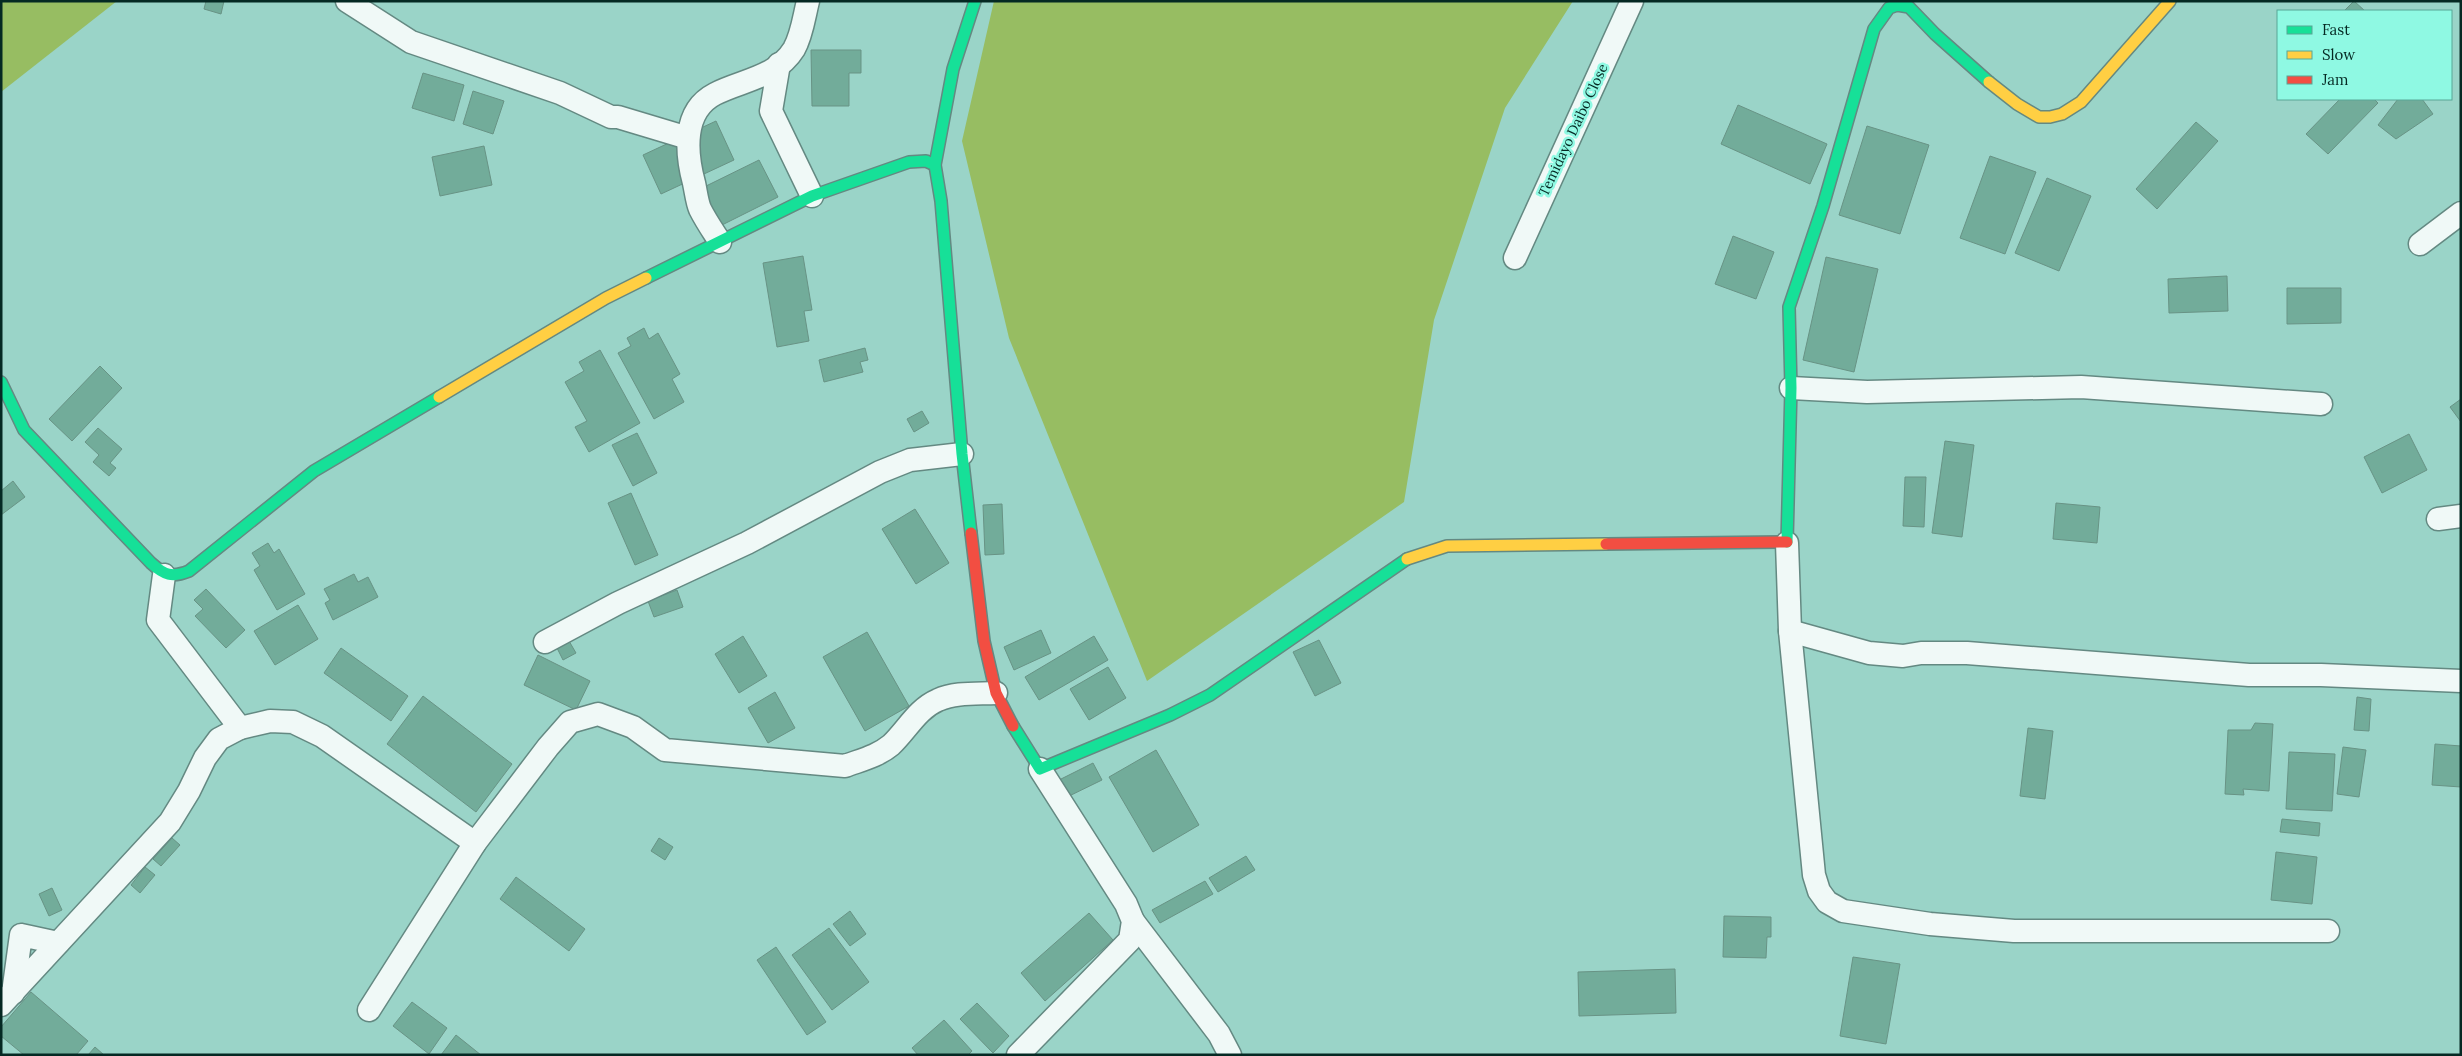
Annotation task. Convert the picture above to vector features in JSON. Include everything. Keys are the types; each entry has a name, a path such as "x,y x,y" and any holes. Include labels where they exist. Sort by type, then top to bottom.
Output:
{"street":[{"path":"347,1 412,42 560,93 612,117 618,116 688,138"},
{"path":"720,242 699,207 687,156 688,138 694,116 714,95 764,76 780,64 793,49 802,26 808,1"},
{"path":"975,1 953,69 935,165 941,201 962,454 984,642 996,693 1018,735 1121,896 1133,921 1219,1034 1230,1055"},
{"name":"Temidayo Daibo Close","path":"1515,258 1632,1"},
{"path":"2170,1 2081,102 2069,111 2054,116 2039,117 2018,106 1935,33 1910,8 1888,5 1874,29 1823,206 1789,307 1791,388 1787,543 1790,631 1814,875 1818,892 1828,902 1843,911 1930,924 2014,931 2328,931"},
{"path":"780,64 771,111 812,196"},
{"path":"2,389 24,430 164,575 177,577 189,571 314,471 606,298 812,196 910,162 926,161 935,165"},
{"path":"2420,244 2461,214"},
{"path":"1791,388 1867,392 2081,387 2321,404"},
{"path":"545,642 618,603 740,547 880,472 910,460 962,454"},
{"path":"2438,519 2461,516"},
{"path":"1040,770 1170,715 1210,695 1375,578 1403,560 1426,552 1447,546 1470,545 1787,543"},
{"path":"164,575 158,620 240,728"},
{"path":"1790,631 1869,653 1891,656 1921,653 1967,653 2249,675 2321,675 2461,681"},
{"path":"369,1010 475,843 548,747 570,722 598,714 632,727 665,750 845,766 870,758 889,746 920,711 938,700 953,695 996,693"},
{"path":"7,999 170,822 189,791 205,758 219,738 240,728 270,721 293,722 322,736 475,843"},
{"path":"1018,1055 1130,940 1133,921"},
{"path":"7,999 21,935 58,943"}],"green space":[{"path":"1,1 117,1 1,92"},
{"path":"994,1 1573,1 1505,108 1434,320 1404,502 1147,681 1009,338 962,141"}],"building":[{"path":"206,1 224,1 221,14 204,9"},
{"path":"2354,1 2364,10 2345,10"},
{"path":"811,50 861,50 861,73 849,73 849,106 812,106"},
{"path":"423,73 464,85 454,121 412,108"},
{"path":"473,91 504,101 493,134 463,124"},
{"path":"2339,100 2375,100 2378,103 2328,154 2306,134"},
{"path":"2397,100 2423,100 2433,114 2396,139 2378,125"},
{"path":"1738,105 1827,144 1810,184 1721,144"},
{"path":"716,121 734,160 661,194 643,155"},
{"path":"2196,122 2218,141 2157,209 2136,189"},
{"path":"1867,126 1929,145 1900,234 1839,215"},
{"path":"484,146 492,185 440,196 432,157"},
{"path":"1990,156 2036,172 2005,254 1960,238"},
{"path":"759,160 778,197 720,226 702,188"},
{"path":"2047,178 2091,196 2059,271 2015,253"},
{"path":"1733,236 1774,252 1756,299 1715,284"},
{"path":"803,256 812,310 804,311 809,341 777,347 763,263"},
{"path":"1826,257 1878,269 1854,372 1803,360"},
{"path":"2227,276 2228,311 2169,313 2168,279"},
{"path":"2287,288 2341,288 2341,323 2287,324"},
{"path":"644,328 649,339 658,333 680,374 672,379 684,402 654,419 618,353 631,346 627,338"},
{"path":"865,348 868,360 860,362 863,372 824,382 819,360"},
{"path":"600,350 640,423 589,452 575,427 587,421 565,382 584,371 579,362"},
{"path":"100,366 122,388 72,441 49,419"},
{"path":"2461,399 2461,422 2450,407"},
{"path":"922,411 929,423 914,432 907,419"},
{"path":"98,428 122,449 110,463 116,468 109,476 93,462 99,455 85,442"},
{"path":"637,433 657,473 633,486 612,445"},
{"path":"2409,434 2427,470 2382,493 2364,457"},
{"path":"1945,441 1974,445 1962,537 1932,533"},
{"path":"1905,477 1926,477 1924,527 1903,526"},
{"path":"13,481 25,497 1,515 1,491"},
{"path":"631,493 658,555 635,565 608,503"},
{"path":"2056,503 2100,507 2097,543 2053,539"},
{"path":"1002,504 1004,554 985,555 983,505"},
{"path":"915,509 949,563 916,584 882,529"},
{"path":"268,543 274,553 279,549 305,594 277,610 254,570 260,566 252,553"},
{"path":"354,574 358,582 368,577 378,597 333,620 325,603 330,600 324,589"},
{"path":"206,589 245,630 226,648 195,616 203,609 194,600"},
{"path":"677,590 683,607 654,617 648,601"},
{"path":"298,605 318,639 275,665 254,631"},
{"path":"1041,630 1051,653 1014,670 1004,647"},
{"path":"867,632 909,706 865,731 823,657"},
{"path":"743,636 767,676 739,693 715,654"},
{"path":"1094,636 1108,660 1039,700 1025,677"},
{"path":"1319,640 1341,683 1315,696 1293,652"},
{"path":"569,641 576,653 563,660 557,648"},
{"path":"341,648 408,696 391,721 324,673"},
{"path":"538,655 590,681 576,710 524,685"},
{"path":"1108,667 1126,698 1089,720 1070,689"},
{"path":"775,692 795,728 768,743 748,708"},
{"path":"423,696 512,764 476,812 387,744"},
{"path":"2357,697 2371,699 2369,731 2354,730"},
{"path":"2255,723 2273,724 2269,791 2243,789 2244,795 2225,794 2228,730 2251,730"},
{"path":"2028,728 2053,731 2045,799 2020,796"},
{"path":"2435,744 2461,746 2461,787 2432,785"},
{"path":"2343,747 2366,750 2359,797 2337,794"},
{"path":"1156,750 1199,825 1153,852 1109,777"},
{"path":"2289,752 2335,754 2332,811 2286,809"},
{"path":"1093,763 1102,780 1065,798 1057,781"},
{"path":"2282,819 2320,823 2319,836 2280,832"},
{"path":"172,838 180,845 161,866 153,859"},
{"path":"659,838 673,847 665,860 651,851"},
{"path":"2276,852 2317,857 2312,904 2271,900"},
{"path":"1246,856 1255,870 1218,892 1209,878"},
{"path":"145,867 155,875 140,893 131,885"},
{"path":"516,877 585,929 569,951 500,899"},
{"path":"1205,881 1213,894 1160,923 1152,910"},
{"path":"52,888 62,910 49,916 39,894"},
{"path":"850,911 866,934 850,946 833,924"},
{"path":"1089,913 1113,940 1045,1001 1021,973"},
{"path":"1724,916 1771,917 1771,937 1767,937 1766,958 1723,957"},
{"path":"829,928 869,982 832,1010 792,955"},
{"path":"776,947 826,1022 807,1035 757,960"},
{"path":"1853,957 1900,964 1886,1044 1840,1036"},
{"path":"1675,969 1676,1013 1579,1016 1578,972"},
{"path":"31,992 88,1041 76,1055 24,1055 1,1036 1,1027"},
{"path":"412,1002 447,1028 429,1054 393,1026"},
{"path":"977,1003 1009,1036 993,1053 960,1019"},
{"path":"944,1020 972,1051 968,1055 918,1055 912,1048"},
{"path":"456,1035 481,1055 441,1055"},
{"path":"95,1047 104,1055 88,1055"}],"traffic: fast":[{"path":"971,533 962,454 941,201 935,165 953,69 975,1"},
{"path":"1787,542 1791,388 1789,307 1823,206 1874,29 1889,8 1897,5 1909,7 1935,34 1989,82"},
{"path":"646,278 812,196 909,162 926,161 935,165"},
{"path":"1,382 24,430 151,563 164,573 173,575 189,571 314,471 439,397"},
{"path":"1013,726 1040,769 1170,715 1210,695 1407,559"}],"traffic: slow":[{"path":"1989,82 2017,104 2039,117 2062,114 2081,102 2170,1"},
{"path":"439,397 606,298 646,278"},
{"path":"1407,559 1447,546 1606,544"}],"traffic: jam":[{"path":"971,533 984,641 996,693 1013,726"},
{"path":"1606,544 1787,542"}]}
